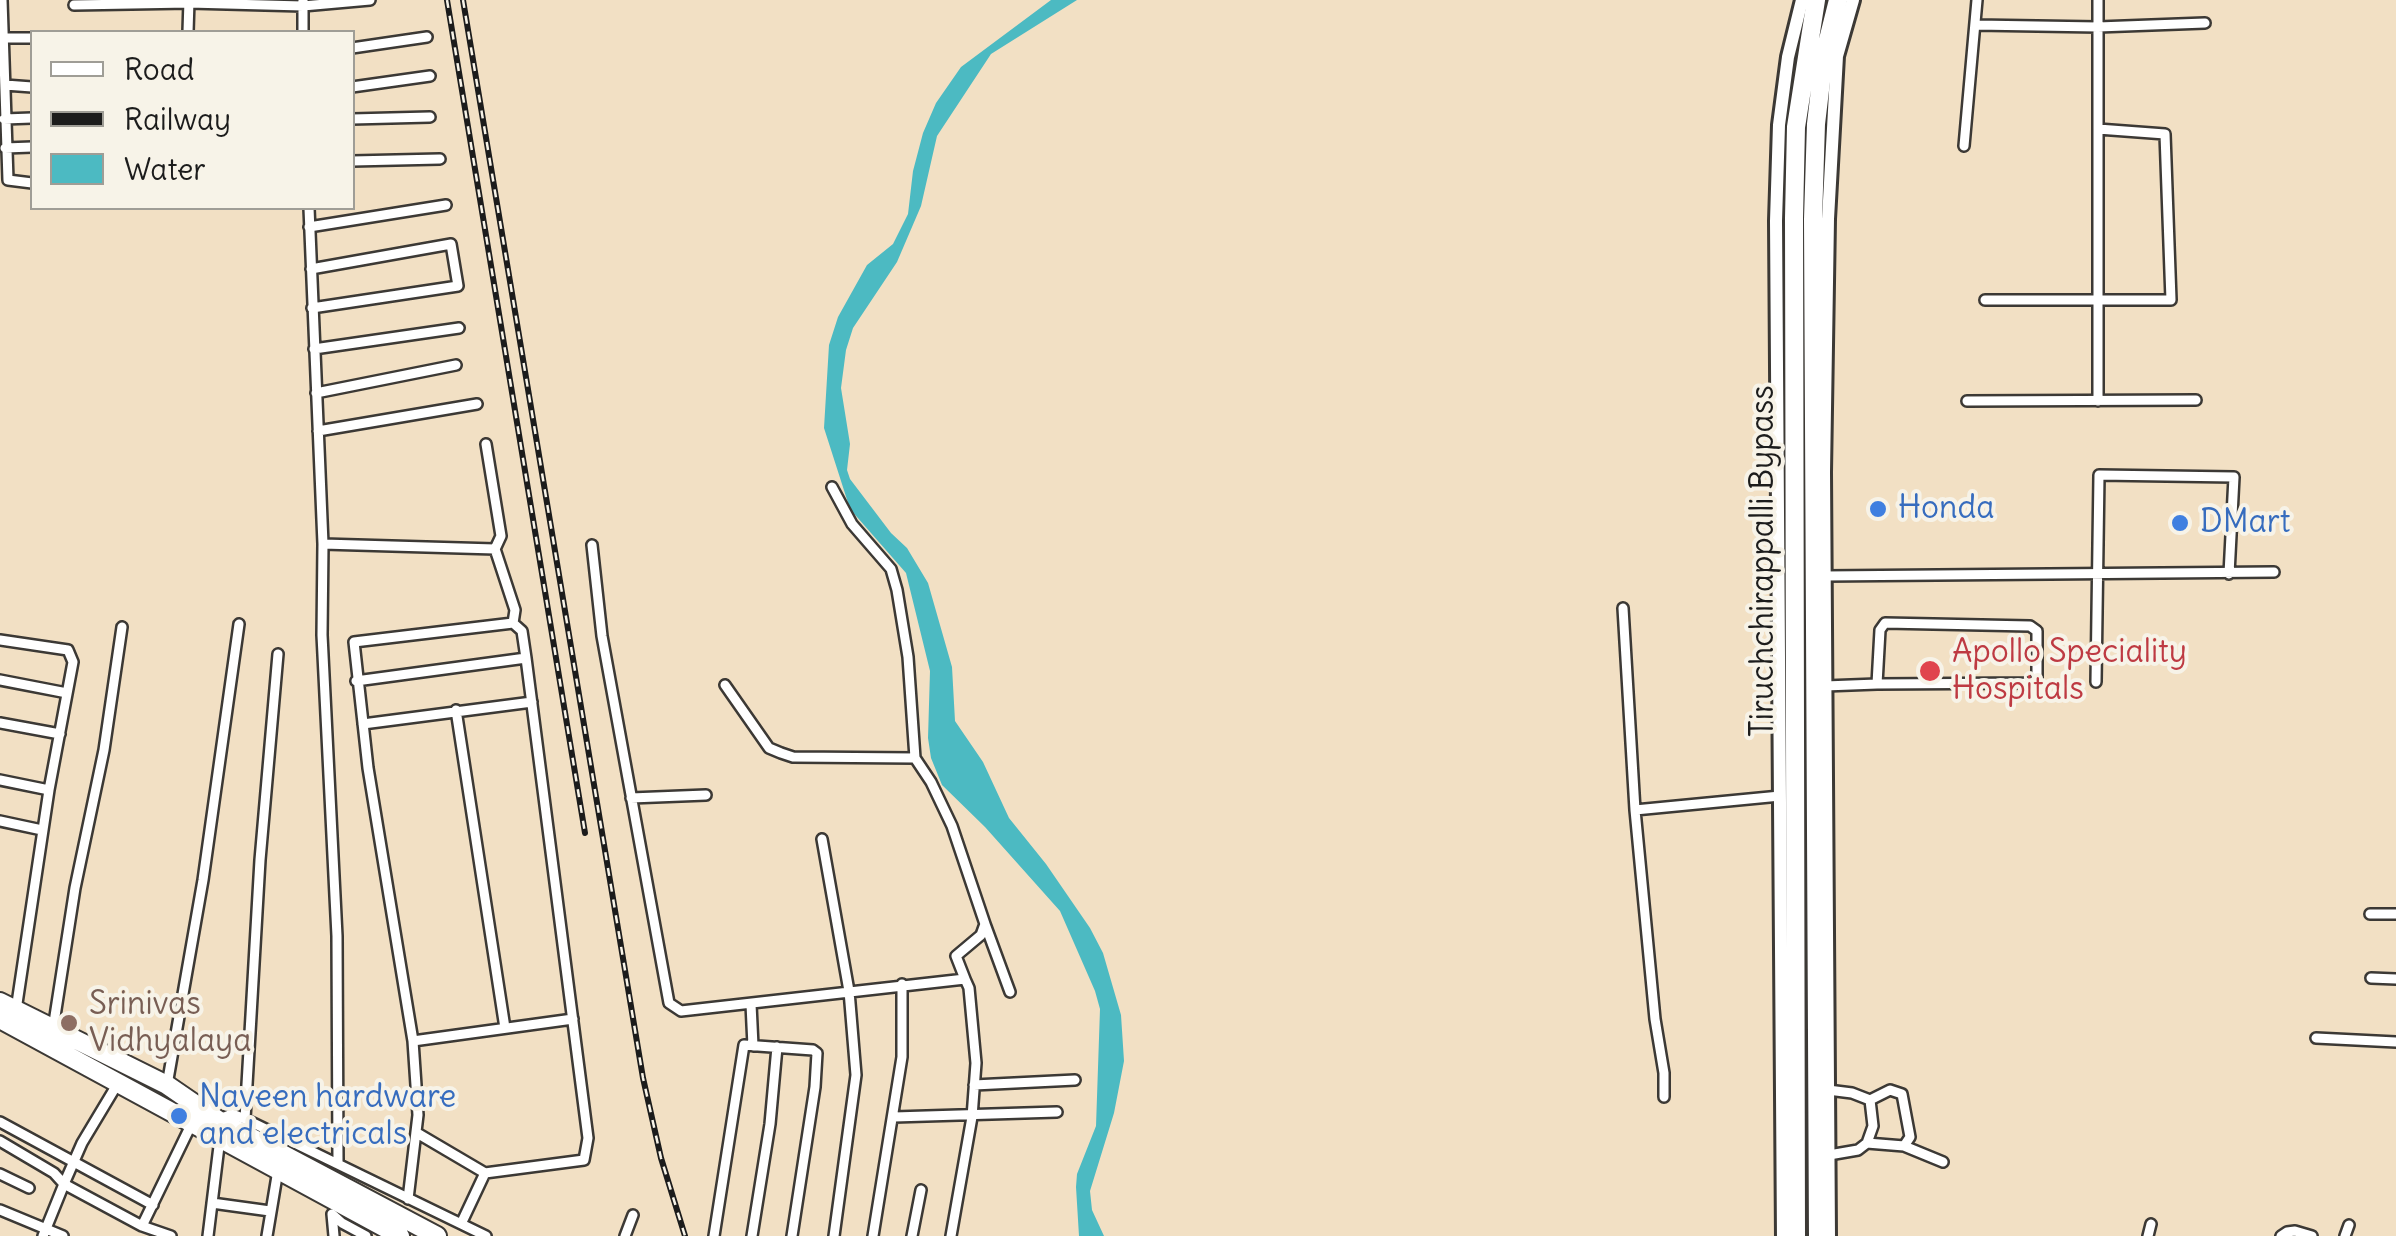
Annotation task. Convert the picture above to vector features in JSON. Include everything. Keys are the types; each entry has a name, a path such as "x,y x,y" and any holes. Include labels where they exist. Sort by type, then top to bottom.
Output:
{"highway":[{"name":"Tiruchchirappalli Bypass","path":"1796,1236 1794,218 1796,127 1816,0"},
{"name":"Tiruchchirappalli Bypass","path":"1818,1236 1821,984 1813,219 1816,124 1824,56 1838,0"},
{"path":"5,1010 167,1085 219,1129 333,1208 362,1216 400,1236"},
{"path":"5,1010 118,1083 192,1123 219,1129 245,1127 437,1236"}],"street":[{"path":"2,0 8,180 30,183"},
{"path":"74,5 370,0"},
{"path":"1783,1236 1777,182 1786,74 1802,0"},
{"path":"1829,1236 1828,1090 1821,984 1831,124 1837,56 1852,0"},
{"path":"1964,146 1977,0"},
{"path":"2098,0 2098,401"},
{"path":"188,30 189,1"},
{"path":"303,3 304,30"},
{"path":"1976,25 2098,27 2205,23"},
{"path":"355,48 427,36"},
{"path":"4,38 30,38"},
{"path":"355,86 430,76"},
{"path":"5,85 30,87"},
{"path":"355,119 430,116"},
{"path":"4,119 30,118"},
{"path":"1984,300 2171,300 2165,134 2098,129"},
{"path":"6,148 30,147"},
{"path":"355,161 440,159"},
{"path":"309,226 446,205"},
{"path":"309,210 323,544 322,635 337,936 338,1162"},
{"path":"311,270 451,244 458,286 312,308"},
{"path":"314,349 459,328"},
{"path":"316,393 456,365"},
{"path":"1966,401 2196,400"},
{"path":"318,431 478,404"},
{"path":"486,444 500,536 494,549 514,610 512,623"},
{"path":"2096,682 2099,475 2234,476 2230,574"},
{"path":"832,487 852,524 891,569 908,657 915,758 952,826 1010,992"},
{"path":"323,544 494,549"},
{"path":"592,545 602,636 670,1004 681,1012 965,979"},
{"path":"1824,576 2274,572"},
{"path":"1623,608 1635,810 1664,1096"},
{"path":"1825,686 2034,684 2038,631 2030,626 1885,622 1880,630 1877,684"},
{"path":"408,1198 417,1134 412,1041 356,681 354,642 512,623 522,631 532,702 588,1138 584,1160 484,1173 417,1134"},
{"path":"167,1085 240,624"},
{"path":"53,1029 75,888 104,750 122,627"},
{"path":"0,640 68,650 73,662 5,1010"},
{"path":"278,654 260,860 245,1127 338,1162 486,1236"},
{"path":"356,681 526,658"},
{"path":"0,680 66,693"},
{"path":"725,685 769,748 780,753 793,757 915,758"},
{"path":"363,724 532,702"},
{"path":"456,710 505,1028"},
{"path":"0,723 60,734"},
{"path":"0,780 49,790"},
{"path":"632,798 706,796"},
{"path":"1635,810 1780,796"},
{"path":"0,822 42,830"},
{"path":"822,838 849,991 856,1074 834,1236"},
{"path":"2370,914 2396,914"},
{"path":"951,1236 974,1085 972,1011 956,956 973,944 985,924"},
{"path":"2372,978 2396,979"},
{"path":"873,1236 902,1057 902,984"},
{"path":"752,1004 753,1046"},
{"path":"412,1041 573,1019"},
{"path":"2316,1038 2396,1042"},
{"path":"714,1236 742,1047 753,1046 817,1053 792,1236"},
{"path":"752,1236 770,1124 777,1048"},
{"path":"974,1085 1075,1080"},
{"path":"44,1232 75,1161 118,1083"},
{"path":"1828,1090 1852,1092 1870,1100"},
{"path":"1870,1100 1890,1090 1902,1094 1910,1137 1904,1146"},
{"path":"1867,1144 1873,1126 1870,1100"},
{"path":"894,1117 1057,1112"},
{"path":"0,1122 153,1204"},
{"path":"142,1226 192,1123"},
{"path":"208,1236 219,1129"},
{"path":"0,1141 54,1173 64,1184 142,1226 172,1236"},
{"path":"1829,1155 1858,1150 1867,1144 1904,1146 1943,1162"},
{"path":"267,1236 278,1170"},
{"path":"461,1224 484,1173"},
{"path":"0,1174 29,1188"},
{"path":"912,1236 921,1190"},
{"path":"212,1203 270,1210"},
{"path":"333,1208 334,1236"},
{"path":"333,1208 342,1224 366,1236"},
{"path":"0,1210 44,1232 63,1236"},
{"path":"625,1236 632,1215"},
{"path":"2148,1236 2151,1224"},
{"path":"2281,1236 2296,1231 2312,1236"}],"water":[{"path":"1051,0 1077,0 991,54 937,136 921,206 897,262 853,328 841,388 850,444 850,479 907,548 928,583 952,667 955,721 983,762 1009,818 1046,864 1103,953 1121,1015 1124,1061 1114,1113 1090,1191 1092,1210 1104,1236 1079,1236 1076,1187 1077,1174 1096,1126 1100,1009 1095,991 1060,911 942,785 928,738 930,671 906,573 850,509 824,428 829,345 838,317 867,265 893,244 908,214 913,171 936,103 961,67"}],"railway":[{"path":"447,0 585,833"},
{"path":"463,0 643,1078 661,1158 685,1236"}],"place":[{"name":"Honda","path":"1878,509"},
{"name":"DMart","path":"2180,523"},
{"name":"Apollo Speciality Hospitals","path":"1930,671"},
{"name":"Srinivas Vidhyalaya","path":"69,1023"},
{"name":"Naveen hardware and electricals","path":"179,1116"}]}
